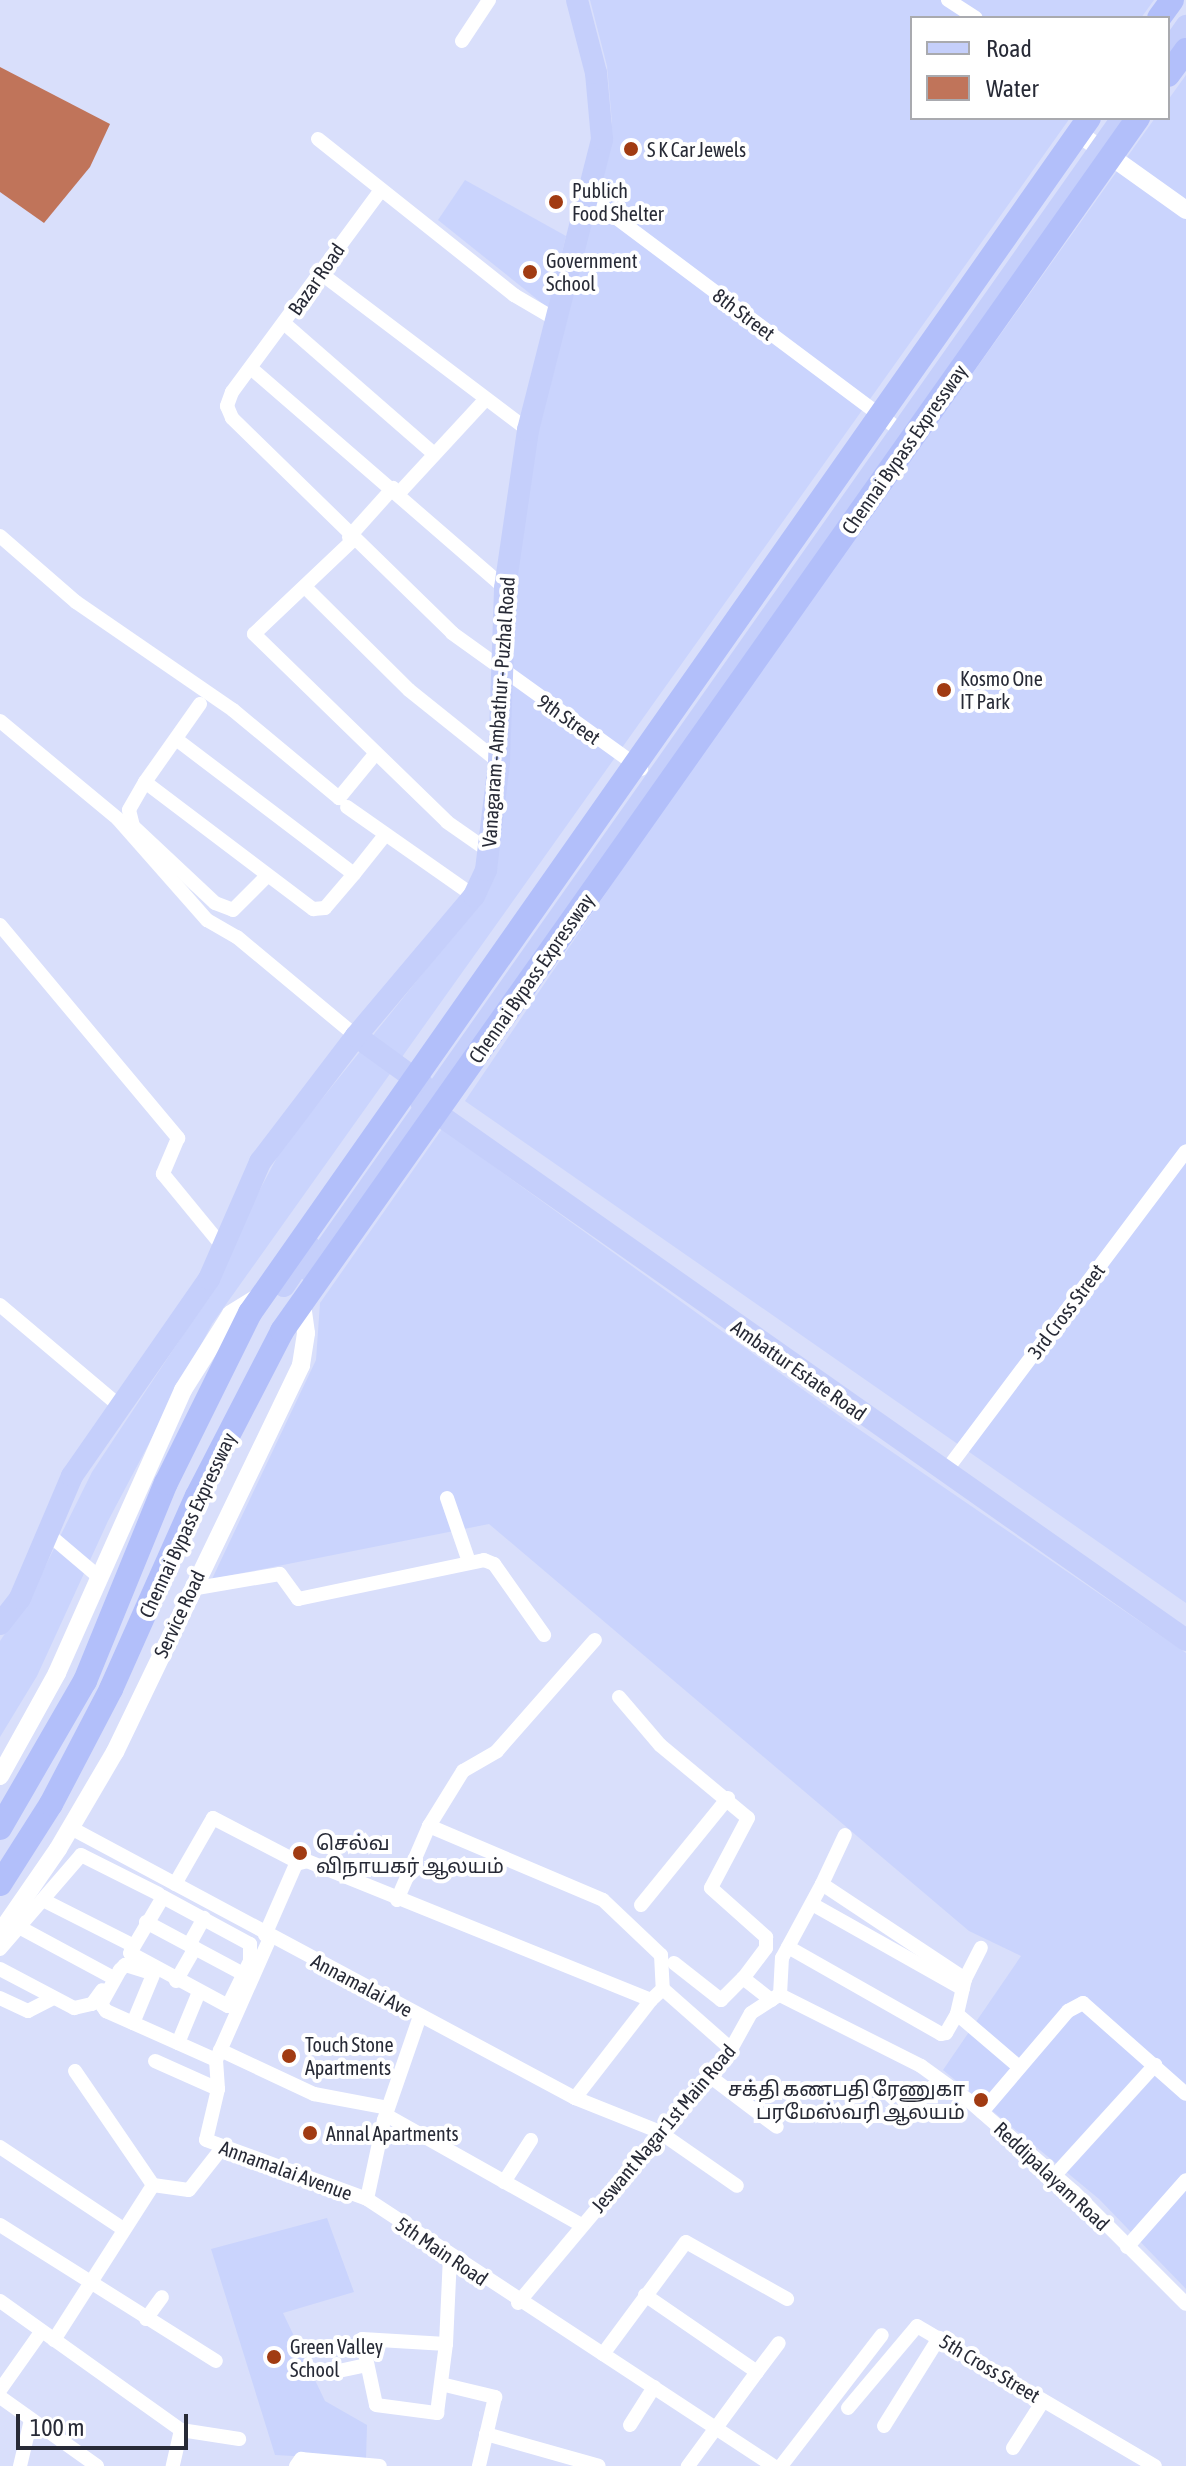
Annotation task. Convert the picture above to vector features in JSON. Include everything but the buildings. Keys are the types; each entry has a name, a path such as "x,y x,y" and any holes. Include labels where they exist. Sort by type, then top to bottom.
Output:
{"highway":[{"path":"1170,72 1186,50"},
{"name":"Chennai Bypass Expressway","path":"0,1884 51,1804 111,1689 197,1496 282,1331 1137,120"},
{"name":"Chennai Bypass Expressway","path":"0,1828 85,1681 166,1483 250,1313 1091,135"}],"main road":[{"name":"Vanagaram - Ambathur - Puzhal Road","path":"0,1624 20,1598 72,1476 123,1409 209,1279 260,1162 356,1036 474,896 490,852 499,762 498,669 505,588 528,430 553,318 587,196 603,115 577,0"},
{"path":"1170,49 1186,26"},
{"path":"289,1290 646,773 894,427 1091,135 1118,120"},
{"name":"Ambattur Estate Road","path":"356,1036 423,1094 464,1124 1186,1640"},
{"name":"Ambattur Estate Road","path":"948,1468 1186,1626"}],"street":[{"path":"462,41 489,0"},
{"path":"948,0 973,16"},
{"path":"1091,135 1186,210"},
{"path":"318,139 514,295 553,318"},
{"name":"Bazar Road","path":"350,539 232,418 227,406 232,392 252,369 381,190"},
{"name":"8th Street","path":"587,196 894,427"},
{"path":"319,272 484,401 528,430"},
{"path":"285,324 433,453"},
{"path":"252,369 396,490 505,588"},
{"path":"484,401 305,587 254,634 447,822 490,852"},
{"path":"0,536 76,602 233,710 339,798 376,753"},
{"name":"9th Street","path":"350,539 498,669 646,773"},
{"path":"305,587 409,690 499,762"},
{"path":"200,704 129,810 133,826 215,903 233,910 267,876"},
{"path":"0,721 118,819 207,920 237,937 356,1036"},
{"path":"176,739 354,874"},
{"path":"145,782 267,876 319,911 385,835"},
{"path":"347,807 474,896"},
{"path":"0,925 178,1138 178,1148 163,1174 223,1247"},
{"name":"3rd Cross Street","path":"948,1468 1186,1151"},
{"path":"0,1776 57,1673 183,1390 238,1309 289,1290"},
{"name":"Service Road","path":"0,1933 71,1828 115,1752 301,1365 306,1333 303,1301 289,1290"},
{"path":"0,1305 123,1409"},
{"path":"447,1498 469,1562"},
{"path":"47,1533 100,1578"},
{"path":"191,1589 280,1574 298,1599 469,1562 494,1564 544,1635"},
{"path":"397,1900 429,1826 463,1771 497,1751 595,1640"},
{"path":"619,1697 660,1745 745,1813 747,1823 711,1888 768,1940 743,1978 721,2000 674,1963"},
{"path":"641,1905 728,1798"},
{"path":"0,1969 74,2008 92,2004 213,1818 298,1862 307,1861 397,1900 651,2000"},
{"path":"429,1826 584,1887 603,1900 661,1955 663,1989 731,2049"},
{"name":"Annamalai Ave","path":"71,1828 167,1886 575,2098 658,2131 737,2186"},
{"path":"776,1997 788,1947 845,1835"},
{"path":"0,1949 93,1840"},
{"path":"81,1855 167,1886"},
{"path":"155,2061 218,2089 215,2055 230,2014 268,1936 298,1862"},
{"path":"822,1884 964,1984"},
{"path":"163,1897 250,1944 247,1976 228,2006 176,1981 130,1953 146,1922 163,1897"},
{"path":"43,1900 130,1944"},
{"path":"812,1904 964,1984"},
{"path":"176,1981 204,1918"},
{"path":"146,1922 247,1976"},
{"path":"19,1927 110,1976"},
{"path":"788,1947 941,2034 946,2033 957,2014 964,1984 981,1948"},
{"path":"230,2014 153,1975 125,1965 101,2004 133,2023 178,2043 314,2094 387,2112 581,2225"},
{"path":"133,2023 153,1975"},
{"name":"Reddipalayam Road","path":"743,1978 776,1997 921,2066 982,2112 1055,2175 1186,2304"},
{"path":"575,2098 651,2000 663,1989"},
{"path":"178,2043 197,1997"},
{"name":"Jeswant Nagar 1st Main Road","path":"518,2303 658,2131 731,2049 751,2013 776,1997"},
{"path":"0,1998 28,2011 54,1998"},
{"path":"982,2112 1068,2011 1083,2003 1186,2094"},
{"path":"957,2014 1019,2067"},
{"path":"367,2199 387,2112 420,2016"},
{"path":"1055,2175 1155,2065"},
{"path":"75,2071 153,2185 189,2190 222,2148"},
{"path":"708,2075 777,2127"},
{"name":"Annamalai Avenue","path":"218,2089 206,2140 367,2199"},
{"path":"504,2182 531,2140"},
{"path":"0,2147 30,2164 122,2228"},
{"path":"1127,2247 1186,2180"},
{"path":"0,2390 47,2336 87,2283 153,2185"},
{"name":"5th Main Road","path":"367,2199 518,2303 603,2354 773,2466"},
{"path":"0,2225 87,2283 216,2361"},
{"path":"603,2354 645,2295 690,2241 787,2299"},
{"path":"446,2344 362,2339 376,2405 437,2413 446,2344 450,2255"},
{"path":"645,2295 757,2372"},
{"path":"146,2319 162,2297"},
{"path":"0,2301 181,2430 239,2439"},
{"name":"5th Cross Street","path":"848,2408 913,2328 939,2338 1155,2466"},
{"path":"781,2466 882,2335"},
{"path":"884,2426 939,2338"},
{"path":"688,2466 779,2343"},
{"path":"334,2372 367,2365"},
{"path":"441,2384 495,2397 479,2466"},
{"path":"630,2425 654,2387"},
{"path":"0,2397 97,2466"},
{"path":"1013,2448 1043,2401"},
{"path":"20,2466 31,2420"},
{"path":"173,2466 181,2430"},
{"path":"486,2434 599,2466"},
{"path":"296,2466 301,2459 380,2466"}],"shaded area":[{"path":"590,0 1154,0 1142,16 910,16 910,120 1069,120 212,1324 108,1521 37,1676 0,1737 0,1641 32,1593 92,1472 181,1338 281,1150 464,922 496,867 511,622 537,433 612,122 607,66"},
{"path":"1186,75 1186,1603 465,1101 683,779 1154,120 1170,120 1170,97"},
{"name":"Government School","path":"465,180 566,236 548,308 438,220"},
{"path":"442,1129 841,1417 1186,1653 1186,2289 1099,2199 943,2070 1021,1956 969,1931 489,1524 212,1579 316,1360 320,1303"},
{"name":"Green Valley School","path":"327,2218 354,2292 283,2313 325,2401 367,2425 366,2460 275,2455 211,2249"}],"water":[{"path":"0,67 110,124 90,167 44,223 0,192"}],"place":[{"name":"S K Car Jewels","path":"631,149"},
{"name":"Publich Food Shelter","path":"556,202"},
{"name":"Government School","path":"530,272"},
{"name":"Kosmo One IT Park","path":"944,690"},
{"name":"செல்வ விநாயகர் ஆலயம்","path":"300,1853"},
{"name":"Touch Stone Apartments","path":"289,2056"},
{"name":"சக்தி கணபதி ரேணுகா பரமேஸ்வரி ஆலயம்","path":"981,2100"},
{"name":"Annal Apartments","path":"310,2133"},
{"name":"Green Valley School","path":"274,2357"}]}
